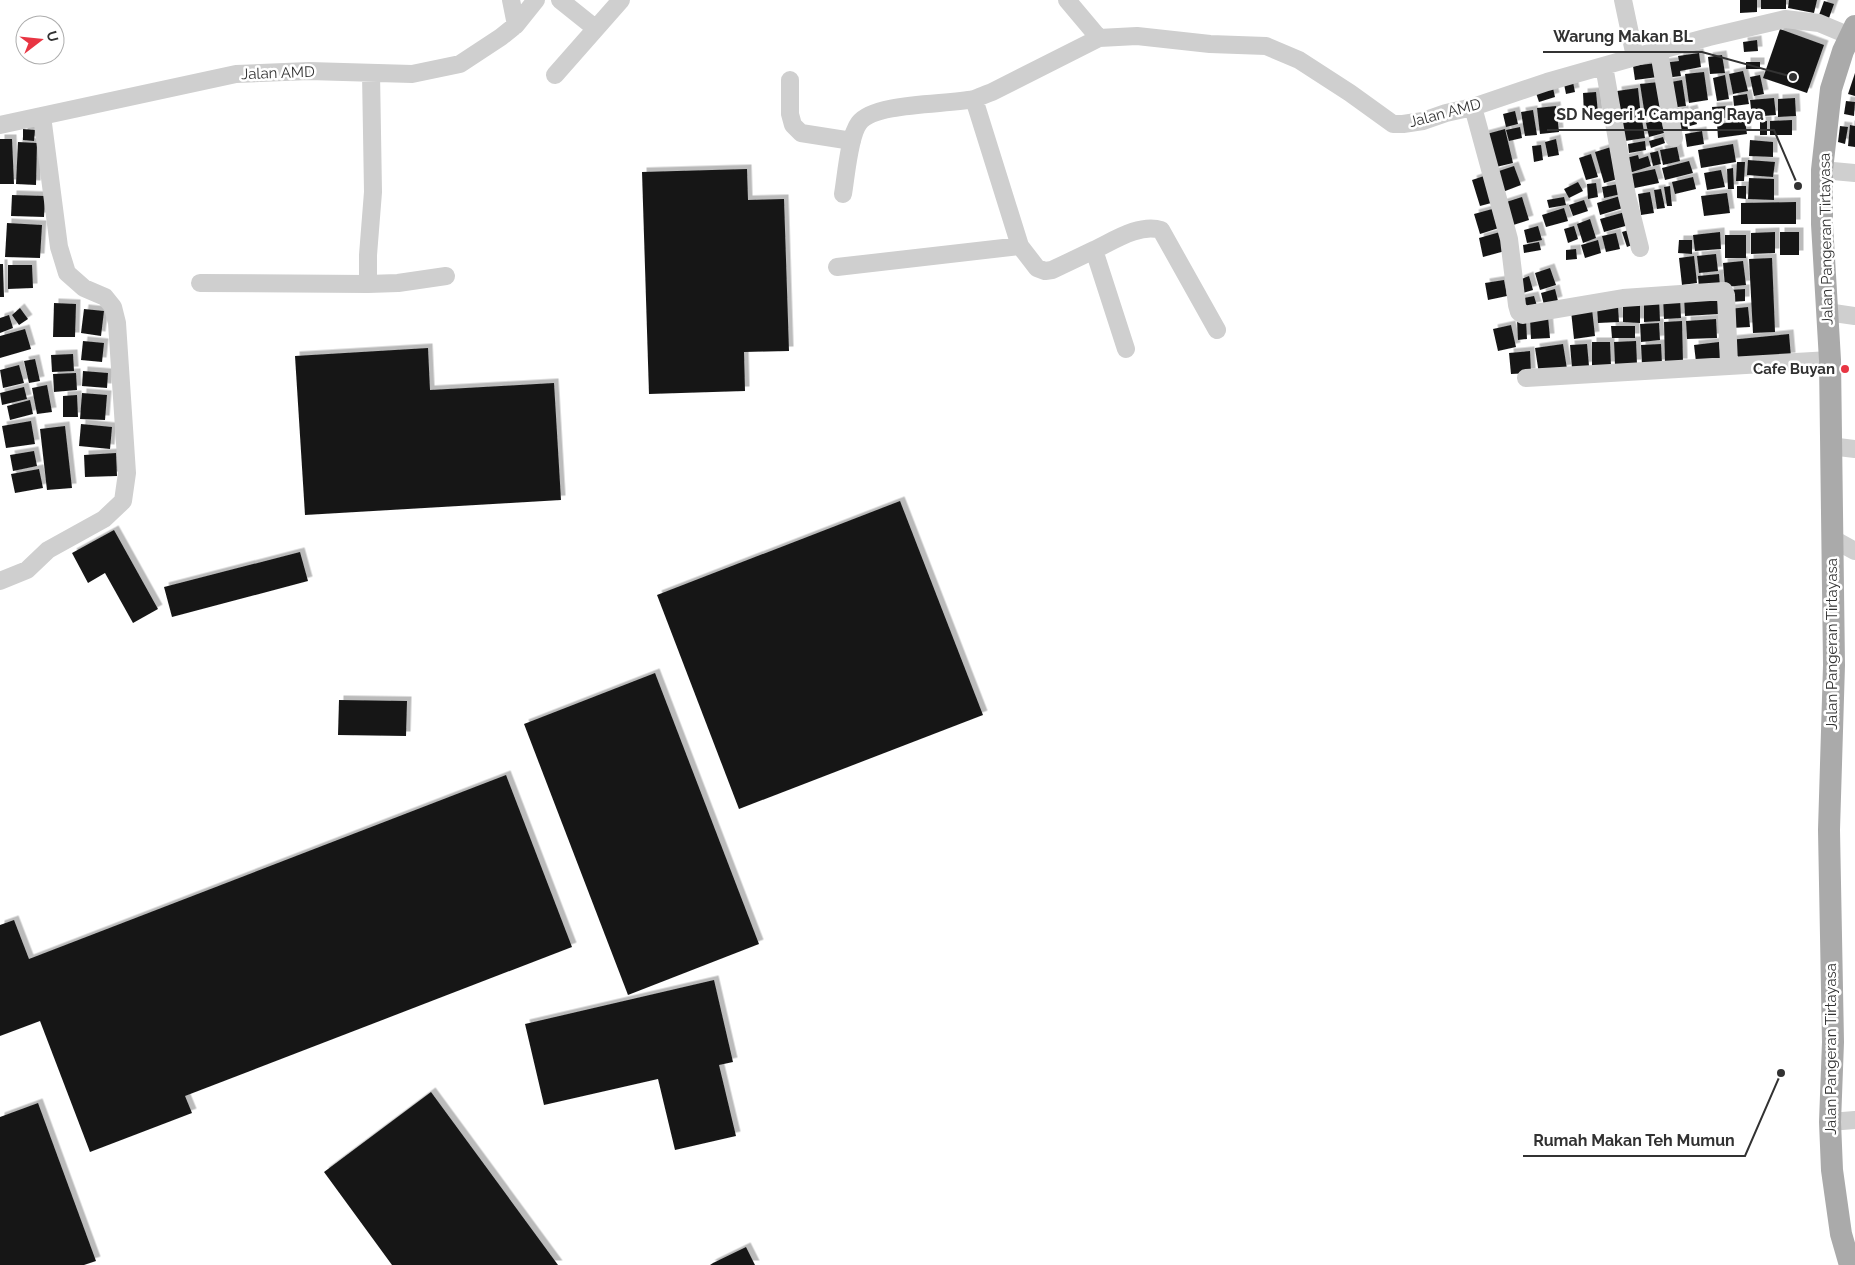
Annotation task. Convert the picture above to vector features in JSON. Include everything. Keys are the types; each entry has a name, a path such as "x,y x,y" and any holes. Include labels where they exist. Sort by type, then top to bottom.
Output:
{"main road":[{"name":"Jalan Pangeran Tirtayasa","path":"1850,1265 1848,1233 1832,1170 1830,1122 1833,1042 1829,830 1834,665 1833,539 1830,360 1822,170 1831,89 1842,51 1852,31"}],"street":[{"path":"511,0 516,25"},
{"name":"Jalan AMD","path":"0,125 236,74 309,71 412,74 460,64 516,25 536,0"},
{"path":"560,0 595,28"},
{"path":"555,75 621,0"},
{"path":"843,194 852,141 859,122 872,114 893,108 974,99 992,92 1099,38 1067,0"},
{"path":"1623,0 1635,57"},
{"name":"Jalan AMD","path":"1099,38 1137,36 1210,44 1266,46 1299,60 1393,124 1403,124 1424,121 1473,107 1547,82 1635,57 1785,19 1819,23 1852,31"},
{"path":"1659,52 1674,138"},
{"path":"1604,66 1627,196 1640,248"},
{"path":"368,284 372,192 371,73"},
{"path":"790,80 790,114 793,125 801,134 852,141"},
{"path":"974,99 1020,246 1037,268 1045,271 1052,270 1141,230 1152,227 1161,230 1217,330"},
{"path":"1473,107 1509,240 1519,312 1524,315 1623,298 1724,291 1726,295 1729,364"},
{"path":"0,581 26,570 48,550 104,519 116,509 123,501 127,473 117,323 113,307 105,297 84,288 66,273 59,247 42,116"},
{"path":"1822,170 1855,173"},
{"path":"837,268 1020,246"},
{"path":"1094,250 1126,349"},
{"path":"200,283 368,284 398,283 446,276"},
{"path":"1827,312 1855,316"},
{"path":"1526,378 1729,364 1830,360"},
{"path":"1830,446 1855,449"},
{"path":"1833,539 1855,551"},
{"path":"1830,1122 1855,1120"}],"building":[{"path":"1740,0 1757,0 1757,12 1740,13"},
{"path":"1761,0 1786,0 1786,9 1761,9"},
{"path":"1789,0 1817,0 1814,13 1788,8"},
{"path":"1824,1 1834,4 1829,18 1819,15"},
{"path":"1780,29 1824,45 1807,93 1763,78"},
{"path":"1757,40 1758,51 1744,52 1743,42"},
{"path":"1699,53 1701,67 1680,71 1681,76 1665,78 1663,63 1679,61 1678,56"},
{"path":"1722,55 1725,73 1710,74 1708,57"},
{"path":"1746,62 1760,62 1760,69 1746,69"},
{"path":"1656,63 1658,77 1635,80 1633,66"},
{"path":"1743,71 1748,91 1733,94 1729,74"},
{"path":"1704,72 1708,100 1689,103 1685,74"},
{"path":"1855,73 1855,96 1848,94"},
{"path":"1725,75 1729,99 1717,101 1713,78"},
{"path":"1760,75 1764,94 1754,96 1750,77"},
{"path":"1682,80 1686,106 1670,108 1666,83"},
{"path":"1573,82 1575,92 1566,94 1564,84"},
{"path":"1659,82 1664,113 1645,116 1640,84"},
{"path":"1553,88 1555,97 1539,102 1536,93"},
{"path":"1638,88 1641,117 1621,120 1617,91"},
{"path":"1596,92 1598,113 1584,114 1583,93"},
{"path":"1747,94 1749,104 1734,106 1733,96"},
{"path":"1774,98 1776,115 1752,117 1750,100"},
{"path":"1795,98 1796,116 1778,117 1778,99"},
{"path":"1846,101 1855,102 1854,116 1844,114"},
{"path":"1556,106 1559,132 1540,134 1537,108"},
{"path":"1728,106 1729,118 1713,119 1712,107"},
{"path":"1693,109 1697,124 1690,126 1685,111"},
{"path":"1533,110 1537,135 1525,136 1521,112"},
{"path":"1684,110 1688,129 1675,132 1670,113"},
{"path":"1515,111 1518,124 1506,127 1503,114"},
{"path":"1661,119 1664,133 1649,137 1646,123"},
{"path":"1642,120 1645,138 1618,142 1616,124"},
{"path":"1792,120 1792,135 1770,135 1770,121"},
{"path":"1745,121 1747,134 1718,138 1717,124"},
{"path":"1760,121 1767,121 1767,135 1760,135"},
{"path":"1850,125 1855,126 1855,147 1848,146"},
{"path":"1840,126 1848,127 1845,144 1838,142"},
{"path":"1520,127 1522,138 1509,141 1506,130"},
{"path":"23,129 35,130 34,141 23,140"},
{"path":"1505,129 1513,163 1492,168 1483,135"},
{"path":"1702,131 1704,144 1687,147 1685,134"},
{"path":"1663,137 1665,143 1651,148 1649,141"},
{"path":"0,139 12,139 14,184 0,184"},
{"path":"1556,139 1559,155 1548,157 1545,142"},
{"path":"1750,140 1773,142 1773,157 1749,156"},
{"path":"1645,141 1646,150 1629,153 1628,144"},
{"path":"18,142 37,143 36,185 16,184"},
{"path":"1733,144 1736,162 1701,168 1698,150"},
{"path":"1541,145 1543,160 1534,162 1532,146"},
{"path":"1611,147 1621,178 1604,183 1595,152"},
{"path":"1677,147 1680,161 1663,165 1660,150"},
{"path":"1658,151 1661,164 1653,166 1650,153"},
{"path":"1591,154 1598,177 1586,180 1579,158"},
{"path":"1638,155 1639,159 1648,156 1651,166 1626,174 1622,159"},
{"path":"1748,160 1775,162 1773,177 1747,175"},
{"path":"1689,161 1693,173 1665,180 1662,168"},
{"path":"1737,162 1745,162 1744,181 1736,181"},
{"path":"1514,166 1521,185 1500,193 1493,173"},
{"path":"1733,168 1734,189 1728,189 1727,169"},
{"path":"747,169 748,200 784,199 789,351 744,352 745,391 649,394 642,172"},
{"path":"1655,169 1659,183 1630,189 1627,175"},
{"path":"1721,170 1725,187 1707,190 1704,173"},
{"path":"1487,175 1495,202 1480,206 1472,180"},
{"path":"1693,177 1696,189 1675,194 1672,182"},
{"path":"1749,178 1774,179 1774,200 1748,199"},
{"path":"1578,182 1583,191 1569,198 1564,189"},
{"path":"1596,183 1598,197 1588,199 1587,184"},
{"path":"1619,184 1621,194 1604,198 1602,187"},
{"path":"1670,186 1672,206 1667,206 1664,187"},
{"path":"1737,186 1746,186 1746,199 1737,198"},
{"path":"1661,189 1665,208 1657,209 1654,190"},
{"path":"1650,192 1654,213 1641,215 1638,194"},
{"path":"1727,193 1730,213 1704,216 1701,196"},
{"path":"12,195 45,196 44,217 11,216"},
{"path":"1620,196 1623,208 1600,215 1597,203"},
{"path":"1522,197 1529,220 1507,227 1500,204"},
{"path":"1564,197 1566,205 1549,208 1547,200"},
{"path":"1584,200 1588,211 1573,216 1569,205"},
{"path":"1796,202 1796,224 1741,224 1741,203"},
{"path":"1496,208 1502,227 1480,234 1474,214"},
{"path":"1564,208 1568,221 1546,227 1542,215"},
{"path":"1625,212 1629,225 1604,232 1600,219"},
{"path":"1590,219 1596,238 1583,243 1577,224"},
{"path":"7,223 42,225 40,258 5,257"},
{"path":"1538,226 1542,240 1527,243 1524,230"},
{"path":"1574,226 1578,239 1568,243 1564,229"},
{"path":"1632,229 1637,243 1627,247 1622,232"},
{"path":"1500,232 1505,251 1483,257 1479,238"},
{"path":"1720,232 1721,249 1695,251 1693,235"},
{"path":"1775,232 1775,253 1751,254 1751,233"},
{"path":"1780,232 1799,232 1799,255 1780,255"},
{"path":"1616,233 1620,249 1606,252 1602,236"},
{"path":"1725,235 1746,235 1746,258 1725,258"},
{"path":"1598,240 1601,253 1585,258 1581,245"},
{"path":"1679,240 1692,240 1692,254 1678,253"},
{"path":"1539,242 1541,250 1524,253 1523,245"},
{"path":"1576,249 1577,259 1566,260 1566,250"},
{"path":"1716,254 1718,271 1699,273 1697,256"},
{"path":"1694,256 1697,283 1682,285 1679,258"},
{"path":"1772,258 1775,332 1753,333 1749,259"},
{"path":"1743,261 1746,285 1725,287 1723,263"},
{"path":"0,264 3,264 4,297 0,297"},
{"path":"8,265 32,265 33,288 8,289"},
{"path":"1550,268 1556,285 1540,290 1535,273"},
{"path":"1719,274 1720,287 1699,289 1698,276"},
{"path":"1529,276 1533,290 1523,293 1519,280"},
{"path":"1504,280 1507,296 1488,300 1485,283"},
{"path":"1555,289 1558,301 1544,305 1541,293"},
{"path":"1745,289 1745,301 1730,302 1729,290"},
{"path":"1717,295 1719,314 1685,316 1684,297"},
{"path":"1534,296 1537,306 1521,309 1519,299"},
{"path":"1663,297 1680,297 1681,318 1664,319"},
{"path":"1659,298 1660,321 1644,322 1644,299"},
{"path":"1623,299 1640,300 1640,323 1623,322"},
{"path":"54,303 76,304 75,337 53,337"},
{"path":"1618,307 1619,322 1598,323 1597,308"},
{"path":"1748,307 1750,327 1731,328 1729,309"},
{"path":"20,308 28,319 19,325 12,315"},
{"path":"84,309 104,311 101,336 81,333"},
{"path":"1592,309 1595,336 1574,339 1571,311"},
{"path":"9,315 13,328 0,333 0,318"},
{"path":"1548,317 1550,338 1531,339 1530,319"},
{"path":"1716,319 1717,338 1687,339 1686,321"},
{"path":"1517,320 1526,320 1527,339 1518,340"},
{"path":"1682,321 1683,363 1665,363 1664,322"},
{"path":"1659,323 1660,340 1641,342 1640,324"},
{"path":"1511,325 1516,347 1498,351 1493,329"},
{"path":"1611,326 1635,326 1635,338 1612,338"},
{"path":"25,329 31,349 0,358 0,336"},
{"path":"1789,334 1791,357 1732,363 1729,340"},
{"path":"83,341 104,343 102,362 81,360"},
{"path":"1636,341 1637,364 1615,365 1614,342"},
{"path":"1592,342 1610,342 1611,366 1592,366"},
{"path":"1719,342 1721,359 1696,362 1694,345"},
{"path":"1563,344 1567,369 1539,374 1535,348"},
{"path":"1587,344 1589,366 1572,368 1570,345"},
{"path":"1661,344 1662,364 1642,365 1641,345"},
{"path":"428,348 430,390 554,383 561,500 305,515 295,356"},
{"path":"1530,351 1531,373 1511,374 1509,353"},
{"path":"73,354 74,371 52,372 51,355"},
{"path":"35,359 40,381 29,383 24,361"},
{"path":"19,365 24,383 3,388 0,370"},
{"path":"83,371 108,373 107,388 82,386"},
{"path":"76,373 77,390 54,392 53,374"},
{"path":"47,385 52,412 37,414 32,388"},
{"path":"24,387 27,399 2,405 0,393"},
{"path":"82,393 107,395 105,420 80,419"},
{"path":"77,395 78,417 63,417 63,396"},
{"path":"30,400 33,414 10,420 7,406"},
{"path":"31,421 35,444 6,448 2,426"},
{"path":"81,424 112,427 110,449 79,446"},
{"path":"65,426 72,488 47,490 40,429"},
{"path":"34,451 37,466 13,471 10,455"},
{"path":"116,453 117,476 85,477 84,455"},
{"path":"39,469 43,488 15,493 11,474"},
{"path":"900,501 983,715 739,809 657,595"},
{"path":"114,530 158,609 133,623 105,573 88,583 72,553"},
{"path":"300,552 308,581 172,617 164,587"},
{"path":"655,673 759,944 628,995 524,724"},
{"path":"339,700 407,701 406,736 338,735"},
{"path":"506,775 572,947 185,1096 192,1113 90,1152 40,1021 0,1036 0,925 14,920 29,959"},
{"path":"714,980 733,1062 719,1065 736,1136 675,1150 658,1079 544,1105 525,1024"},
{"path":"431,1092 558,1265 392,1265 324,1172"},
{"path":"38,1103 96,1261 84,1265 0,1265 0,1117"},
{"path":"746,1247 755,1265 710,1265 713,1263"}],"place":[{"name":"Warung Makan BL","path":"1793,77"},
{"name":"SD Negeri 1 Campang Raya","path":"1798,186"},
{"name":"Cafe Buyan","path":"1845,369"},
{"name":"Rumah Makan Teh Mumun","path":"1781,1073"}]}
